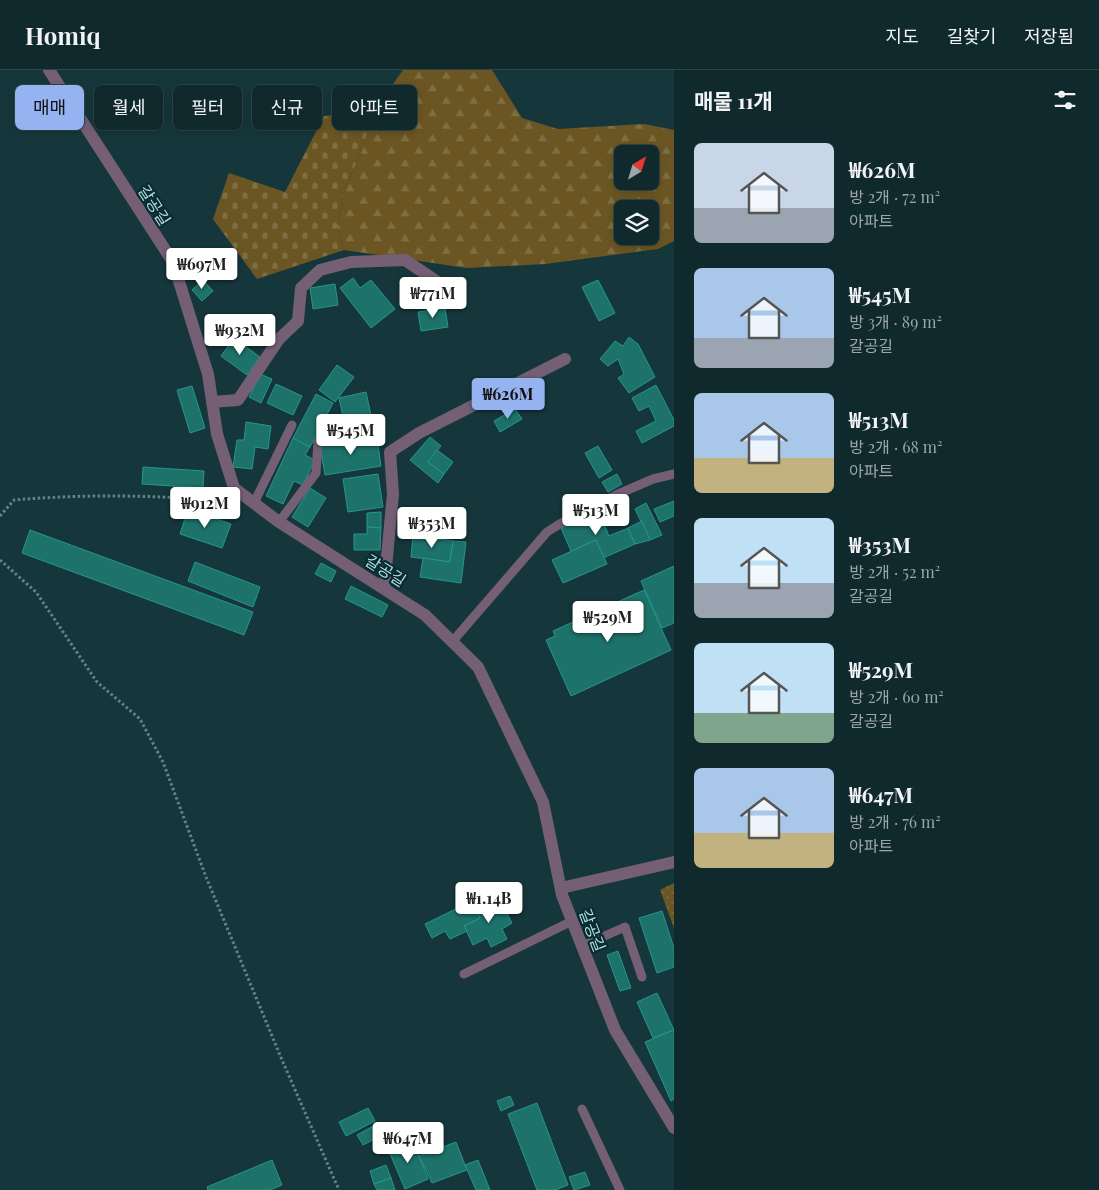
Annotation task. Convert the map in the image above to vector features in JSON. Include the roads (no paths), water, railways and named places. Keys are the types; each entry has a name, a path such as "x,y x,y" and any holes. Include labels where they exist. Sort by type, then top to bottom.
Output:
{"street":[{"name":"갈공길","path":"49,70 173,262 208,374 217,434 234,488 280,522 425,615 478,667 543,802 561,888 615,1030 674,1128"},
{"path":"212,402 238,400 278,339 298,321 301,288 320,270 351,262 404,260 439,283 453,299"},
{"path":"384,588 393,494 390,452 419,433 565,359"},
{"path":"561,888 674,862"}],"lane":[{"path":"254,503 292,425"},
{"path":"280,522 316,472 318,442"},
{"path":"452,642 547,532 574,515 616,495 653,479 674,474"},
{"path":"464,974 572,921"},
{"path":"582,946 626,927 642,977"},
{"path":"582,1109 620,1190"}]}
